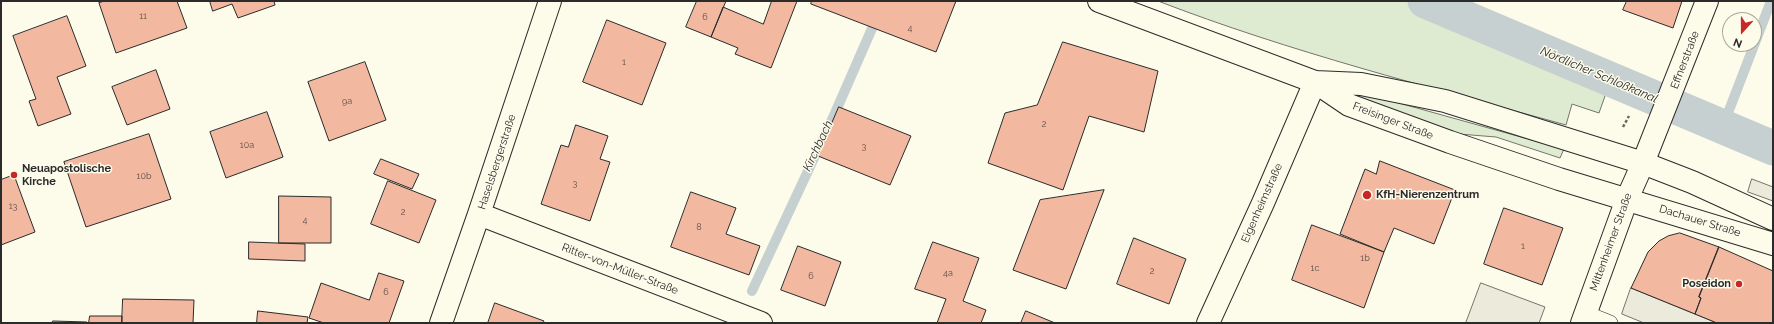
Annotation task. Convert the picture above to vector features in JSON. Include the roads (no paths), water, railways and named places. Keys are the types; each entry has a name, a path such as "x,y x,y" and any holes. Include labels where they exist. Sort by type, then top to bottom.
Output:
{"main road":[{"name":"Haselsbergerstraße","path":"441,323 550,1"},
{"name":"Freisinger Straße","path":"1099,1 1315,82 1349,105 1450,142 1559,179 1627,199"},
{"name":"Effnerstraße","path":"1643,163 1683,66 1707,1"},
{"path":"1315,82 1361,84 1445,101 1643,163 1692,182 1773,219"},
{"name":"Eigenheimstraße","path":"1208,323 1263,203 1315,82"},
{"name":"Mittenheimer Straße","path":"1583,318 1627,199 1643,163"},
{"name":"Dachauer Straße","path":"1627,199 1773,244"},
{"name":"Ritter-von-Müller-Straße","path":"479,214 761,323"}],"lane":[{"path":"1583,318 1610,323"}],"waterway":[{"name":"Kirchbach","path":"752,291 835,113 884,1"},
{"name":"Nördlicher Schloßkanal","path":"1425,1 1773,148"},
{"path":"1458,1 1467,18"},
{"path":"1723,126 1771,1"}],"place":[{"name":"Neuapostolische Kirche","path":"14,175"},
{"name":"KfH-Nierenzentrum","path":"1367,195"},
{"name":"Poseidon","path":"1739,284"}]}
